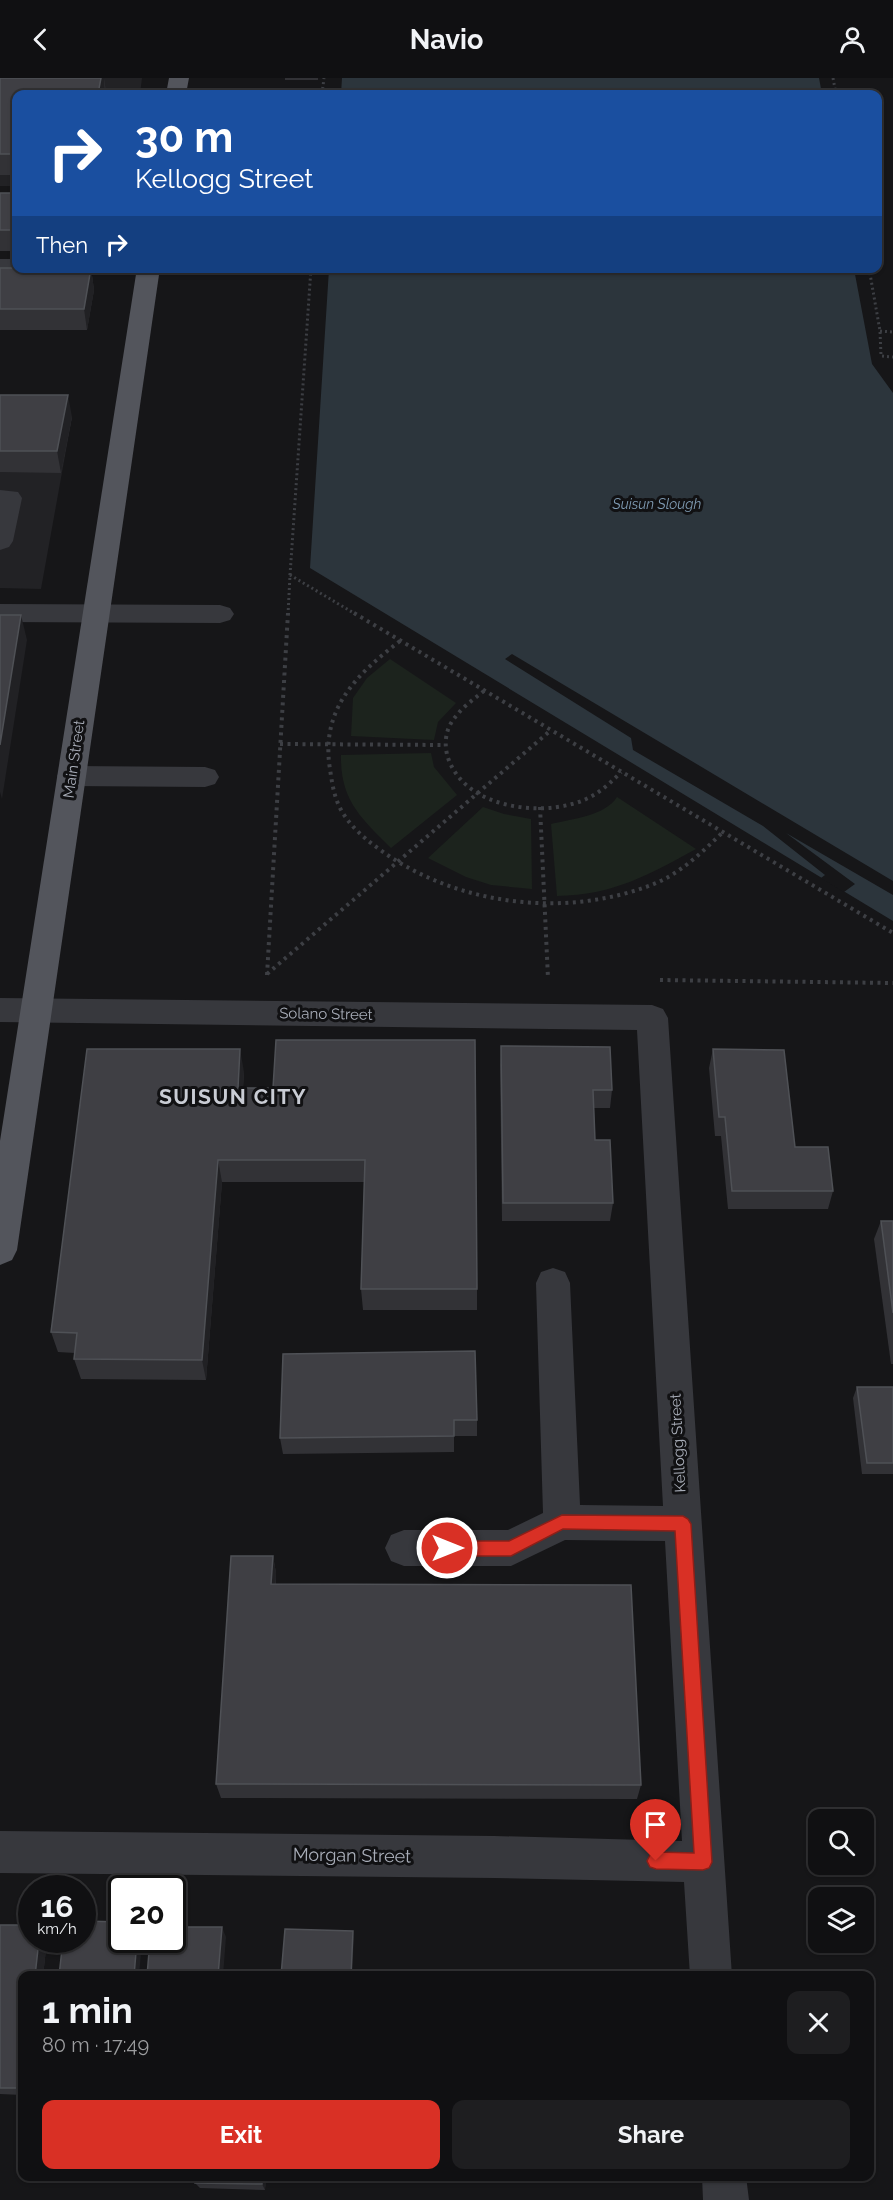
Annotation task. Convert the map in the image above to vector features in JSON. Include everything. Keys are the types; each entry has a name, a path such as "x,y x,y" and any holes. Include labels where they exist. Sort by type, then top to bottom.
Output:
{"main road":[{"name":"Main Street","path":"0,1250 148,273"}],"street":[{"path":"0,498 9,498 0,541"},
{"path":"0,613 220,614"},
{"path":"71,776 205,777"},
{"name":"Solano Street","path":"0,1010 652,1018"},
{"name":"Kellogg Street","path":"652,1018 711,1971"},
{"path":"553,1283 562,1522"},
{"path":"404,1548 511,1548 562,1522 683,1524"},
{"name":"Morgan Street","path":"0,1852 494,1857 703,1862"},
{"path":"724,2181 726,2200"}],"path":[{"path":"310,273 267,975 550,730"},
{"path":"870,273 880,331 881,356 893,357"},
{"path":"880,331 893,332"},
{"path":"290,575 893,933"},
{"path":"400,641 357,677 338,709 328,744 329,768 338,804 360,835 396,864 428,880 484,897 544,903 591,901 640,889 683,869 723,832"},
{"path":"484,690 463,709 450,727 445,745 449,763 461,782 476,794 495,802 524,808 554,807 587,799 605,789 621,772"},
{"path":"280,744 445,745"},
{"path":"540,807 548,978"}],"shaded area":[{"path":"0,78 142,78 140,90 12,90 12,186 0,186"},
{"path":"0,416 72,417 41,589 0,588"},
{"path":"390,659 456,703 438,722 434,740 351,736 353,698 367,678"},
{"path":"431,753 434,767 457,795 391,848 370,827 348,796 344,784 341,755"},
{"path":"617,797 696,849 646,875 613,888 577,895 557,896 551,824 596,813 605,809"},
{"path":"483,807 531,819 532,889 491,885 466,877 428,858"}],"water":[{"path":"342,78 819,78 821,90 341,90"},
{"name":"Suisun Slough","path":"329,273 855,273 872,364 893,393 893,921 310,568"}],"pier":[{"path":"512,654 893,881 893,895 786,833 855,884 844,892 821,878 825,875 763,826 633,750 631,738 505,659"}],"building":[{"path":"0,78 101,78 99,90 12,90 12,154 0,154"},
{"path":"0,193 12,193 12,230 0,230"},
{"path":"0,268 12,268 12,273 90,273 84,309 0,309"},
{"path":"0,395 68,395 57,451 0,451"},
{"path":"0,615 21,615 0,745"},
{"path":"276,1040 475,1040 477,1289 361,1289 365,1160 218,1160 202,1360 74,1359 77,1333 51,1332 87,1049 240,1049 238,1088 273,1088"},
{"path":"501,1046 610,1047 612,1090 593,1090 595,1140 610,1140 613,1203 503,1203"},
{"path":"713,1049 784,1050 795,1147 828,1147 833,1191 732,1191 725,1117 719,1117"},
{"path":"881,1221 893,1221 893,1313"},
{"path":"475,1351 477,1420 454,1420 454,1436 280,1438 283,1354"},
{"path":"857,1387 893,1387 893,1463 867,1463"},
{"path":"231,1556 273,1556 271,1584 631,1585 641,1785 216,1784"},
{"path":"96,1921 108,1922 108,1953 136,1953 134,1971 60,1971 62,1953 96,1953"},
{"path":"0,1925 18,1925 18,1953 38,1953 36,1971 18,1971 18,2088 0,2088"},
{"path":"186,1927 222,1927 218,1971 147,1971 149,1953 186,1953"},
{"path":"285,1929 353,1931 351,1971 281,1971"},
{"path":"195,2181 262,2181 262,2184 195,2183"}],"district":[{"name":"SUISUN CITY","path":"233,1096"}],"route":[{"path":"447,1548 511,1548 562,1522 683,1524 703,1862 656,1861"}]}
